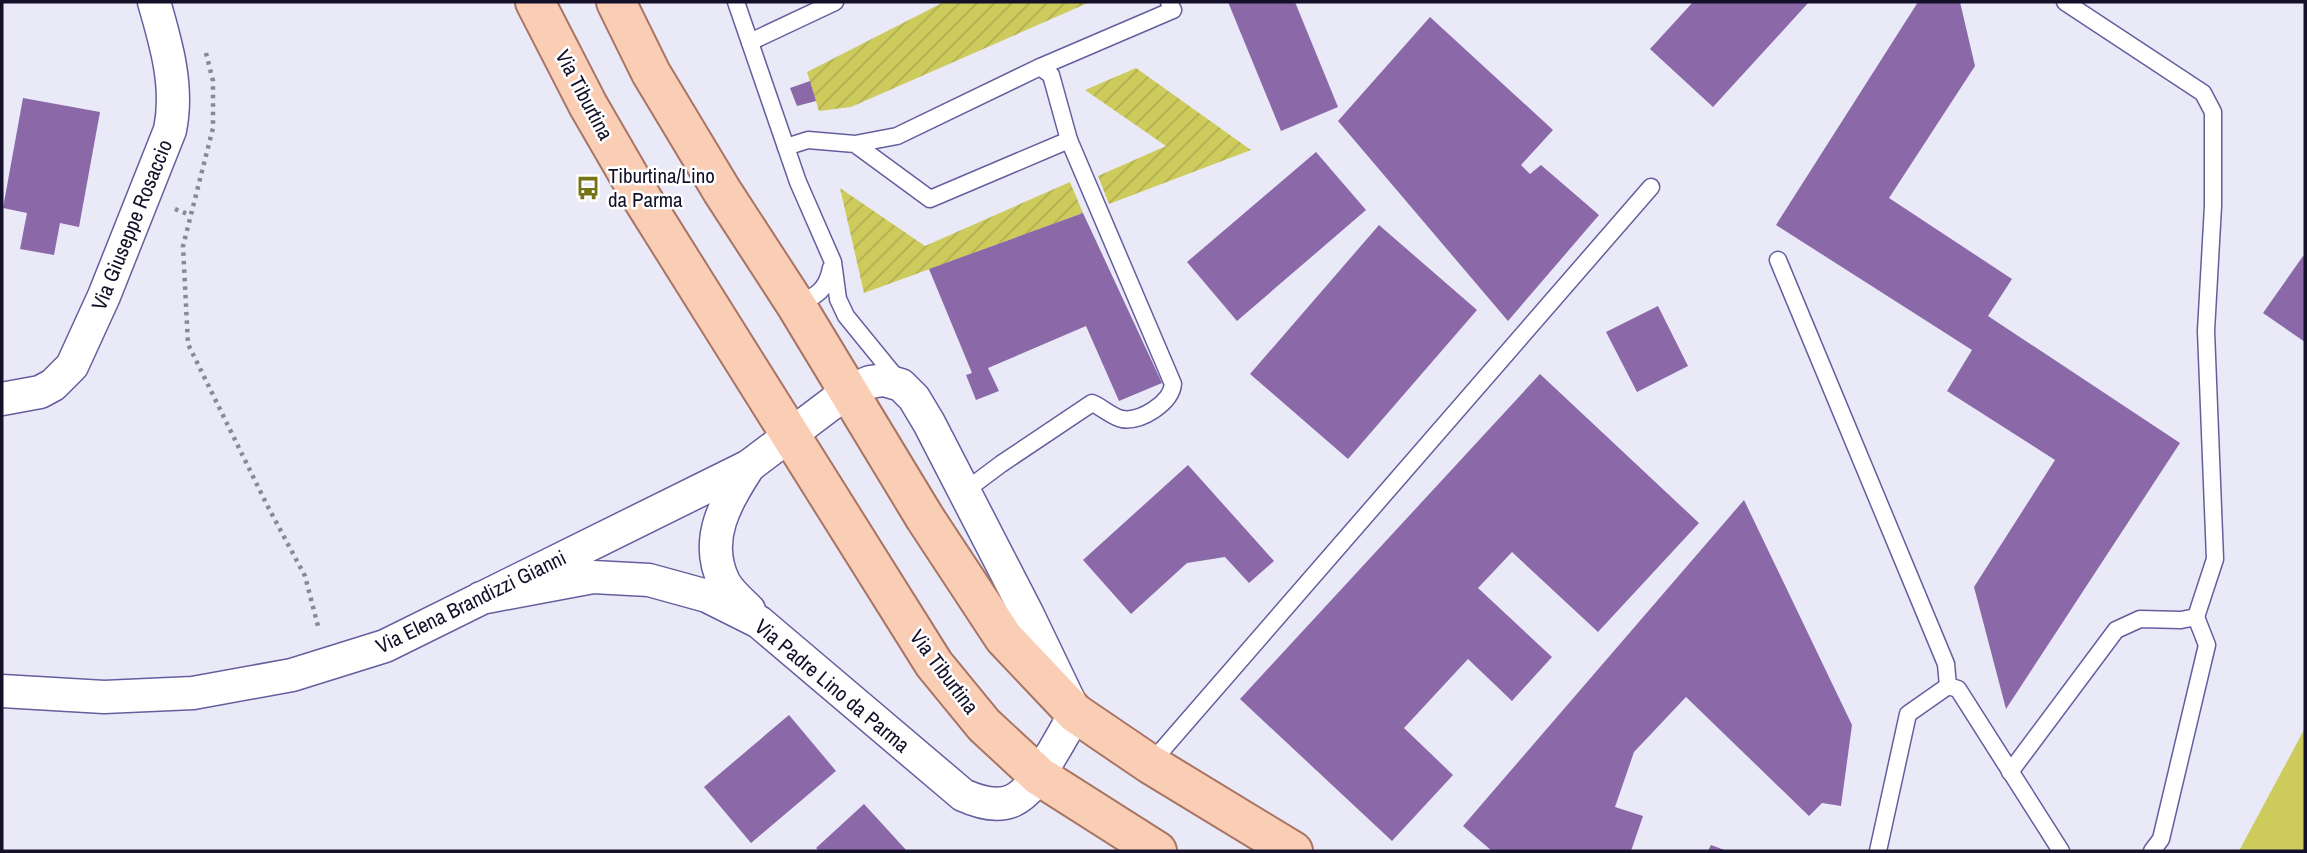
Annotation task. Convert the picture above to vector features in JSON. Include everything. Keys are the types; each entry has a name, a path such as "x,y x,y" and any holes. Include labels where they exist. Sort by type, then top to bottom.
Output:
{"main road":[{"name":"Via Tiburtina","path":"536,2 588,105 643,200 934,664 984,725 1039,776 1157,851"},
{"path":"616,2 651,73 722,191 796,305 925,518 995,625 1022,659 1075,713 1150,764 1293,851"}],"street":[{"name":"Via Giuseppe Rosaccio","path":"2,398 40,392 53,385 72,366 104,296 170,130 174,102 172,76 154,2"},
{"path":"790,436 847,391 870,382 884,380 901,385 919,406 965,491 1075,713 1039,776"},
{"name":"Via Elena Brandizzi Gianni","path":"2,691 104,697 193,693 292,675 385,646 749,466 790,436"},
{"name":"Via Padre Lino da Parma","path":"749,466 722,513 715,544 724,583 759,622 963,795 981,803 1005,804 1024,795 1039,776"},
{"name":"Via Padre Lino da Parma","path":"481,598 593,577 634,578 707,596 759,622"}],"lane":[{"path":"736,2 798,182 833,262 838,299 846,316 901,385"},
{"path":"750,42 835,2"},
{"path":"786,147 808,140 855,144 897,136 1040,67 1173,10 1169,2"},
{"path":"2065,2 2203,93 2213,112 2213,206 2206,331 2215,559 2196,617 2207,645 2161,839 2152,851"},
{"path":"965,491 1092,403 1118,419 1133,420 1165,401 1172,393 1172,384 1069,139 1051,75 1040,67"},
{"path":"855,144 930,200 1069,139"},
{"path":"1150,764 1651,187"},
{"path":"1778,260 1946,664 1948,686"},
{"path":"796,305 818,295 830,278 833,262"},
{"path":"2010,772 2116,630 2140,619 2181,620 2196,617"},
{"path":"1878,851 1908,714 1948,686"},
{"path":"1948,686 1958,689 2061,851"}],"path":[{"path":"204,43 213,81 213,128 183,246 188,344 304,576 328,663"}],"shaded area":[{"path":"944,2 1090,2 851,107 819,111 807,72"},
{"path":"1136,68 1251,150 1109,204 1098,176 1166,146 1085,90"},
{"path":"1070,182 1083,213 864,293 840,188 925,246"},
{"path":"2305,728 2305,851 2239,851"}],"building":[{"path":"1228,2 1295,2 1338,107 1281,131"},
{"path":"1693,2 1809,2 1713,107 1650,49"},
{"path":"1918,2 1960,2 1975,66 1889,198 2012,279 1988,316 2180,443 2006,709 1974,587 2055,460 1947,391 1972,350 1776,225"},
{"path":"1430,17 1553,130 1521,165 1530,174 1541,165 1599,215 1508,321 1338,121"},
{"path":"810,81 816,101 797,106 790,88"},
{"path":"23,98 100,112 79,227 60,223 54,255 20,249 27,213 3,208"},
{"path":"1316,152 1366,210 1237,321 1187,262"},
{"path":"1083,213 1162,383 1119,401 1086,326 988,368 999,391 976,400 966,375 972,373 929,269"},
{"path":"1379,225 1477,310 1348,459 1250,374"},
{"path":"2303,256 2305,258 2305,342 2263,313"},
{"path":"1658,306 1688,366 1637,392 1606,332"},
{"path":"1540,374 1699,523 1598,632 1512,552 1478,588 1552,657 1512,701 1468,659 1404,728 1453,775 1392,841 1240,699"},
{"path":"1188,465 1274,561 1249,583 1225,557 1187,563 1131,614 1083,560"},
{"path":"1744,500 1852,725 1841,806 1822,803 1809,816 1686,697 1634,752 1615,807 1643,816 1631,851 1492,851 1463,826"},
{"path":"789,715 836,771 751,843 704,787"},
{"path":"864,804 907,851 819,851 816,848"},
{"path":"1711,845 1727,851 1708,851"}],"place":[{"name":"Tiburtina/Lino da Parma","path":"588,188"}]}
